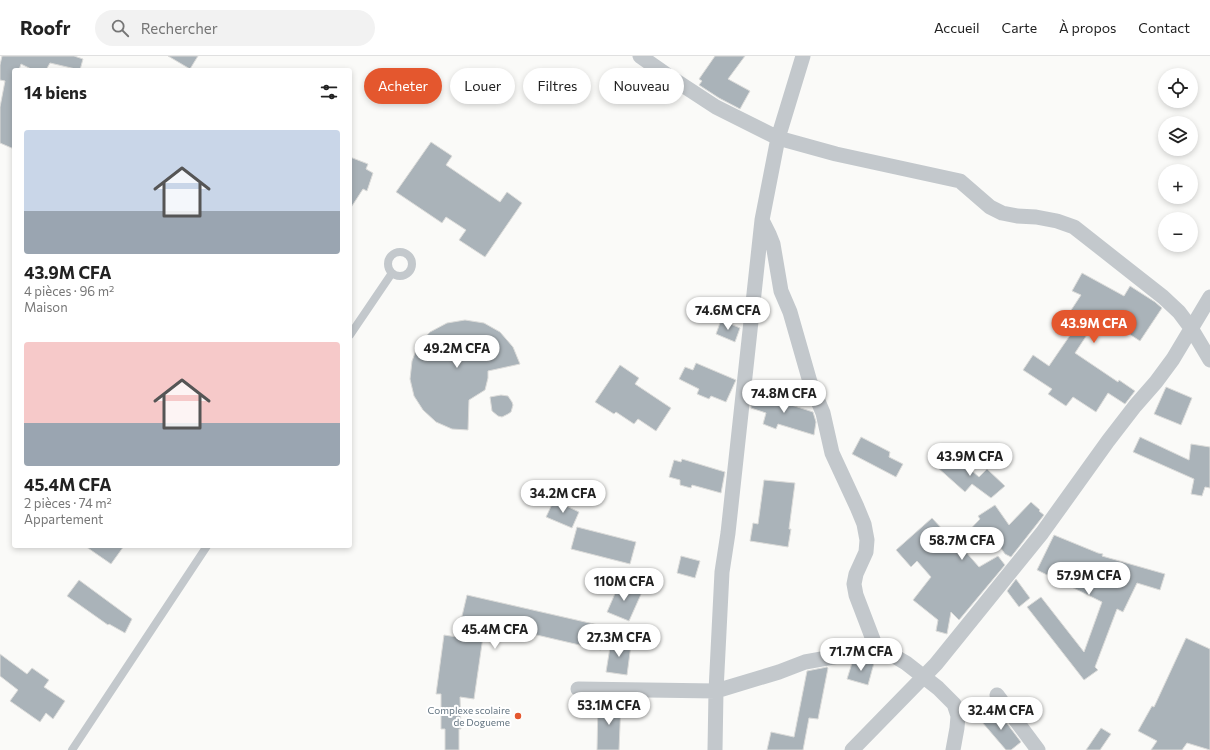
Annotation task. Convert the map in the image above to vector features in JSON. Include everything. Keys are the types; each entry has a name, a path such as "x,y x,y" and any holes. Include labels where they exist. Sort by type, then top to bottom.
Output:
{"street":[{"path":"640,56 716,107 778,138 836,154 960,181 990,207 1002,213 1057,221 1074,227 1163,297 1179,312 1191,328 1210,360"},
{"path":"715,750 716,691 722,572 728,533 762,220 778,138 803,56"},
{"path":"762,220 773,244 781,291 790,312 810,382 823,413 832,453 864,524 867,540 866,552 856,574 854,584 856,595 877,650"},
{"path":"852,750 925,677 1042,533 1108,441 1156,382 1210,297"},
{"path":"578,689 716,691 805,662 855,652 877,650 894,656 906,663 925,677 954,704 958,716 953,750"},
{"path":"997,696 1038,750"}],"lane":[{"path":"352,332 392,273"},
{"path":"72,750 206,548"}],"building":[{"path":"2,56 74,56 83,59 81,68 71,68 50,63 47,68 29,68 21,64 20,68 12,68 12,148 0,143 0,107 5,81 0,80 0,65"},
{"path":"168,56 198,56 191,68"},
{"path":"715,56 745,56 728,79 750,91 740,109 699,85 702,81 699,79"},
{"path":"431,142 452,156 446,165 500,202 507,192 522,203 485,257 459,240 466,230 446,217 442,223 396,192"},
{"path":"352,158 368,164 366,169 373,173 367,191 363,189 352,206"},
{"path":"1082,273 1124,296 1130,286 1162,308 1140,341 1100,315 1075,353 1118,382 1119,380 1135,391 1125,404 1108,393 1096,412 1073,397 1066,406 1048,394 1052,389 1023,370 1033,355 1049,366 1075,328 1064,321 1081,295 1072,291"},
{"path":"465,320 484,323 500,332 513,347 520,364 488,371 485,390 469,400 468,430 452,429 436,422 423,410 414,396 410,379 412,361 418,345 430,332 447,323"},
{"path":"721,320 740,328 735,342 716,334"},
{"path":"696,363 736,380 726,402 711,396 709,399 697,394 699,389 679,379 685,367 693,370"},
{"path":"620,365 639,378 635,384 671,408 656,431 638,419 634,424 616,412 614,414 595,402"},
{"path":"1166,387 1192,398 1181,425 1154,414"},
{"path":"754,393 813,412 816,422 814,435 778,424 776,429 763,424 766,413 751,408 751,400"},
{"path":"501,395 508,396 513,405 511,412 502,417 498,416 492,411 490,397"},
{"path":"861,437 890,452 889,457 903,464 896,477 852,454"},
{"path":"1140,437 1189,460 1191,444 1210,447 1210,488 1205,487 1202,496 1191,494 1194,479 1133,452"},
{"path":"950,452 979,477 987,469 1005,486 991,498 972,484 965,492 937,467"},
{"path":"682,459 725,472 721,493 692,485 691,488 680,485 680,480 669,477 674,460 681,462"},
{"path":"764,480 795,483 788,547 750,541 753,523 758,524"},
{"path":"554,500 579,512 572,528 546,517"},
{"path":"1031,502 1044,515 1011,557 1005,554 988,530 965,551 979,567 998,556 1005,565 959,620 951,612 947,634 936,631 938,620 913,600 931,577 917,561 911,567 896,550 932,518 956,544 980,519 978,516 995,505 1009,525"},
{"path":"577,527 636,542 630,564 571,549"},
{"path":"1054,535 1103,554 1102,556 1165,574 1160,590 1137,583 1123,612 1117,609 1095,667 1098,670 1084,680 1027,607 1041,597 1084,652 1102,602 1037,570"},
{"path":"88,548 123,548 111,564"},
{"path":"681,556 700,561 695,578 677,573"},
{"path":"1016,579 1030,598 1019,607 1007,591"},
{"path":"79,580 132,619 125,633 109,624 108,625 67,596"},
{"path":"620,582 642,592 629,621 607,612"},
{"path":"467,595 607,627 601,650 485,623 474,699 460,697 461,729 459,729 459,750 445,750 445,729 441,729 441,694 436,694 444,635 457,637"},
{"path":"1186,638 1210,649 1210,750 1187,743 1182,750 1151,750 1157,741 1138,731 1152,706 1154,707"},
{"path":"611,641 631,645 627,675 606,672"},
{"path":"0,654 27,674 32,668 49,680 44,687 65,701 53,719 46,713 40,722 10,701 18,690 0,676"},
{"path":"865,661 874,663 868,685 847,679 852,663"},
{"path":"827,667 818,719 809,718 803,750 767,750 771,732 794,737 807,671"},
{"path":"598,701 621,702 619,750 597,750"},
{"path":"996,709 1021,742 1011,750 1006,750 982,722"},
{"path":"1101,728 1111,734 1100,750 1086,750"}],"place":[{"name":"Complexe scolaire de Dogueme","path":"518,716"}]}
